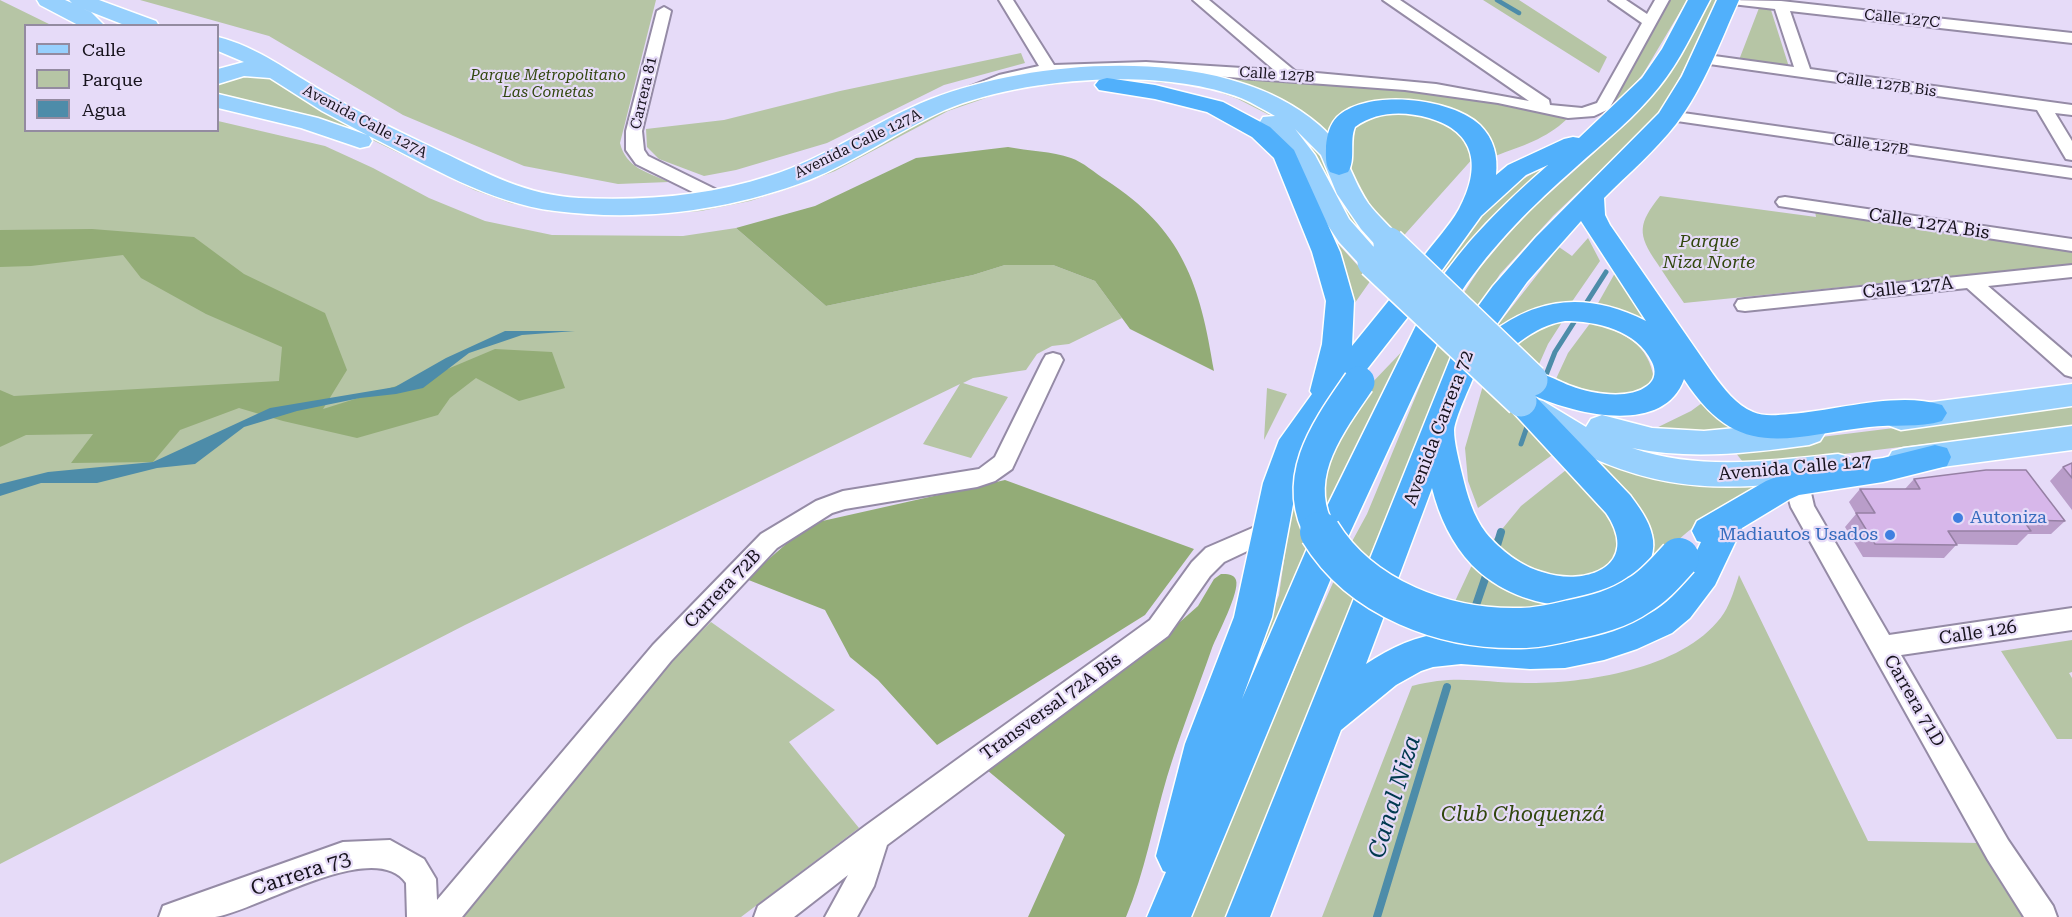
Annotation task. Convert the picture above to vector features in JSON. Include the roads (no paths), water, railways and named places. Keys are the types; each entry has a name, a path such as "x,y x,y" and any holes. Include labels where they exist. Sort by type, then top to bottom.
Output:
{"highway":[{"path":"1164,917 1205,744 1253,617 1280,483 1291,449 1301,430 1401,306 1472,210 1517,170 1641,93 1655,77 1699,0"},
{"name":"Avenida Carrera 72","path":"1248,917 1478,327 1495,302 1591,196 1641,148 1669,116 1684,93 1730,0"},
{"path":"1107,85 1155,92 1215,107 1261,132 1285,155 1326,252 1340,301 1337,344 1323,401"},
{"path":"1339,167 1340,132 1347,121 1364,111 1381,107 1410,107 1428,110 1458,122 1468,128 1480,141 1484,171 1472,210"},
{"path":"1593,122 1359,382 1329,426 1313,460 1308,487 1311,512 1321,535 1336,555 1356,575 1398,602 1437,617 1481,626 1514,628 1543,626 1583,618 1612,609 1639,596 1702,537 1778,490 1819,474 1883,471 1935,457"},
{"path":"1591,196 1592,215 1596,225 1708,390 1724,409 1735,417 1748,424 1771,427 1879,414 1930,413"},
{"path":"1169,917 1329,537 1447,291 1459,271"},
{"path":"1458,376 1533,320 1552,313 1569,311 1593,313 1617,319 1639,330 1656,344 1667,360 1669,368 1670,376 1664,390 1650,399 1630,404 1607,405 1528,392"},
{"path":"1439,427 1444,476 1460,516 1484,553 1505,571 1532,584 1563,591 1595,589 1614,582 1626,572 1635,554 1635,538 1629,521 1528,392"},
{"path":"1325,719 1391,668 1421,654 1441,650 1480,649 1564,653 1592,648 1641,630 1672,612 1692,589 1706,569 1729,519"}],"main road":[{"path":"48,0 83,17 92,24"},
{"path":"80,0 143,24"},
{"name":"Avenida Calle 127A","path":"219,44 243,53 357,121 496,188 520,196 557,203 618,208 652,207 719,198 782,181 812,170 936,105 969,93 1006,84 1076,74 1160,75 1206,81 1251,95 1284,110 1319,139 1339,167 1344,182 1381,252"},
{"path":"219,77 238,69 251,68 276,74"},
{"name":"Avenida Calle 127A","path":"219,101 343,134 502,208 554,218 642,221 727,211 796,192 984,104 1032,91 1107,85 1193,90 1237,104 1268,119 1288,133 1311,167 1336,219 1381,252"},
{"name":"Avenida Calle 127","path":"1381,252 1528,392 1548,421 1589,443 1655,467 1718,476 1819,474"},
{"name":"Avenida Calle 127","path":"1528,392 1614,432 1634,438 1663,442 1693,442 1804,433 1930,413 2072,395"},
{"path":"1935,457 2072,438"}],"street":[{"path":"1006,0 1049,70"},
{"path":"1200,0 1290,75"},
{"path":"1390,0 1554,110"},
{"path":"1616,0 1650,22"},
{"path":"1593,122 1661,2 1631,0"},
{"name":"Calle 127C","path":"1730,0 2072,38"},
{"path":"1781,6 1804,74"},
{"name":"Carrera 81","path":"664,11 634,131 635,150 642,160 719,198"},
{"path":"1466,82 1475,57"},
{"name":"Calle 127B Bis","path":"1700,59 2072,110"},
{"name":"Calle 127B","path":"969,93 1006,77 1049,70 1158,68 1466,82 1593,122"},
{"path":"2043,106 2072,155"},
{"name":"Calle 127B","path":"1669,116 2072,173"},
{"name":"Calle 127A Bis","path":"1785,202 2072,245"},
{"name":"Calle 127A","path":"1745,305 2072,271"},
{"path":"1972,282 2072,370"},
{"name":"Carrera 72B","path":"442,917 662,653 769,541 824,507 843,500 977,478 997,470 1009,455 1053,360"},
{"name":"Carrera 71D","path":"1819,474 1799,493 1803,507 1998,850 2042,917"},
{"name":"Transversal 72A Bis","path":"875,836 1159,628 1209,561 1222,550 1271,529"},
{"path":"1209,561 1227,556 1246,558 1256,568 1260,586"},
{"name":"Calle 126","path":"1884,647 2072,619"},
{"path":"769,917 875,836"},
{"path":"840,917 859,886 875,836"},
{"name":"Carrera 73","path":"174,917 343,856 390,854 414,869 421,879 423,917"}],"water":[{"path":"505,331 575,331 522,335 469,353 423,388 297,411 244,427 195,464 157,468 97,483 41,483 0,496 0,484 48,472 153,462 270,408 395,387 446,358"}],"waterway":[{"path":"1497,0 1519,13"},
{"name":"Canal Niza","path":"1544,380 1555,352 1606,272"},
{"name":"Canal Niza","path":"1521,444 1529,421"},
{"name":"Canal Niza","path":"1495,552 1501,532"},
{"name":"Canal Niza","path":"1474,611 1488,570"},
{"name":"Canal Niza","path":"1377,917 1447,687"}],"place":[{"name":"Autoniza","path":"1958,518"},
{"name":"Madiautos Usados","path":"1890,535"}],"park label":[{"name":"Parque Metropolitano Las Cometas","path":"548,84"},
{"name":"Parque Niza Norte","path":"1709,252"},
{"name":"Club Choquenzá","path":"1523,815"}]}
